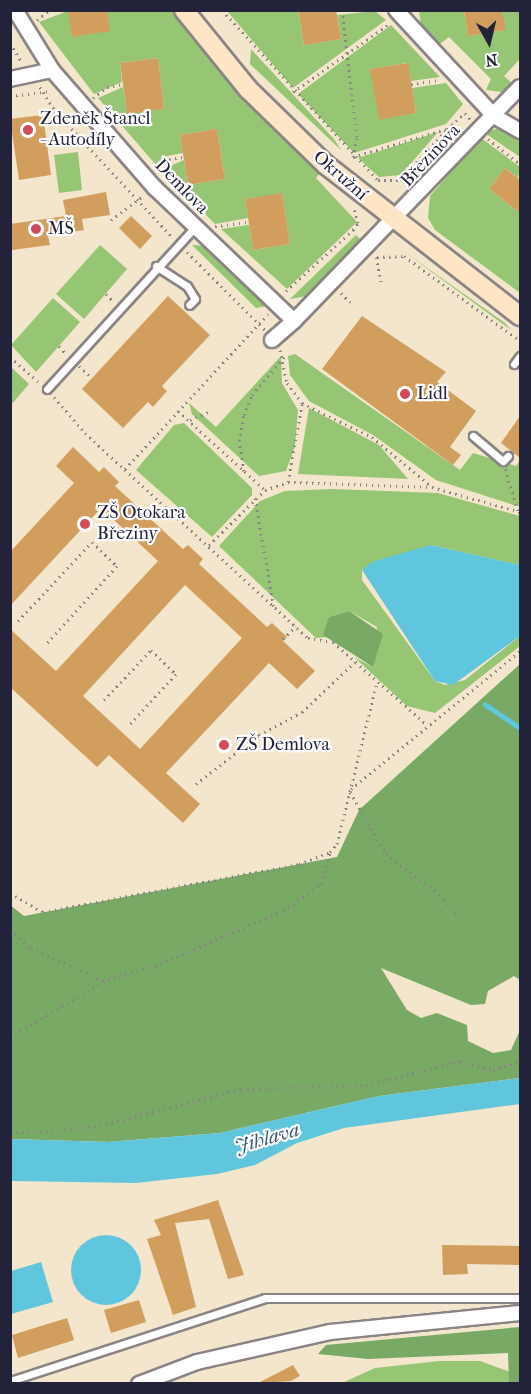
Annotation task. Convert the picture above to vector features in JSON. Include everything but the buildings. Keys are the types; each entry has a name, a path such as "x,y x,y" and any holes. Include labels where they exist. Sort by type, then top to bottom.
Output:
{"street":[{"name":"Demlova","path":"15,10 52,70 195,227 294,321"},
{"name":"Okružní","path":"184,10 248,89 326,165 394,221 520,316"},
{"path":"401,12 494,116 520,131"},
{"path":"10,79 52,70"},
{"name":"Březinova","path":"394,221 520,87"},
{"path":"272,340 394,221"},
{"path":"139,1383 197,1362 330,1332 520,1313"}],"lane":[{"path":"47,389 177,242 195,227"},
{"path":"156,266 187,285 195,298 189,305"},
{"path":"514,364 520,357"},
{"path":"473,436 505,458"},
{"path":"10,1381 265,1298 520,1298"}],"path":[{"path":"35,22 50,10"},
{"path":"222,10 293,92 353,157 378,180 393,182 465,113 479,131"},
{"path":"337,11 342,11 349,52 357,138 353,157"},
{"path":"293,92 401,12"},
{"path":"411,84 446,80"},
{"path":"93,99 107,87 123,84"},
{"path":"10,96 43,91 55,111 177,242 259,322 125,470"},
{"path":"353,157 447,129"},
{"path":"494,144 520,164"},
{"path":"164,178 156,170 169,159 183,157"},
{"path":"111,220 138,200"},
{"path":"279,285 287,293 353,230 358,217 352,207"},
{"path":"206,218 223,233"},
{"path":"215,226 248,222"},
{"path":"381,280 376,257 404,256 520,341"},
{"path":"244,471 239,441 243,415 252,395 285,355 287,383 302,403 372,437 432,487"},
{"path":"10,357 47,389 125,470 209,545 274,609 315,642 333,642 426,724"},
{"path":"288,482 302,403"},
{"path":"178,411 266,490"},
{"path":"190,420 208,412"},
{"path":"505,458 519,511"},
{"path":"209,545 255,498 266,490 288,482 432,487 519,511"},
{"path":"255,498 274,609"},
{"path":"18,621 92,542 117,566 45,645"},
{"path":"283,639 296,626"},
{"path":"104,700 151,650 176,674 130,724"},
{"path":"349,790 426,724 520,651"},
{"path":"196,784 259,735 302,712 355,662"},
{"path":"10,1037 104,981 155,966 283,911 321,884 349,790 377,682"},
{"path":"349,790 386,854 439,894 459,918"},
{"path":"10,893 43,912 299,864 330,852"},
{"path":"10,930 31,948 104,981"},
{"path":"10,1133 94,1127 241,1089 366,1085 460,1061 493,1070 520,1061"}],"green space":[{"path":"68,11 173,11 194,41 319,174 316,178 357,222 287,289 221,229 249,225 253,250 290,244 282,194 245,199 248,218 215,224 161,170 184,160 188,185 225,179 217,129 180,135 183,153 167,156 157,166 98,98 123,87 127,113 164,109 158,58 120,63 122,82 94,94 39,22"},
{"path":"227,11 298,11 304,45 341,39 337,15 375,11 386,20 293,88"},
{"path":"419,11 464,11 468,36 505,30 502,11 520,11 520,59 504,76 512,83 501,92 486,90 491,79 449,37 440,44 421,24"},
{"path":"391,25 440,77 411,81 407,63 371,69 379,119 416,113 412,88 446,83 463,104 446,124 354,153 298,94"},
{"path":"251,49 334,139 341,150 250,64"},
{"path":"498,128 520,140 520,157 485,133"},
{"path":"438,132 401,175 379,177 358,158"},
{"path":"481,138 520,167 518,178 505,168 489,189 520,213 520,293 435,230 428,218 430,196"},
{"path":"78,152 82,190 59,193 54,155"},
{"path":"356,235 361,240 356,249 307,296 290,299"},
{"path":"100,245 127,269 84,319 56,294"},
{"path":"192,245 207,246 268,306 256,308"},
{"path":"403,251 505,323 511,330"},
{"path":"53,298 80,322 36,372 11,345"},
{"path":"295,354 460,470 473,453 516,466 520,460 520,507 436,480 373,435 309,401 290,375 288,356"},
{"path":"281,356 282,383 298,410 295,446 286,471 259,476 192,414 189,403 216,427"},
{"path":"11,367 29,384 11,405"},
{"path":"309,408 379,445 408,479 298,474"},
{"path":"184,423 252,488 252,495 212,537 136,470 174,425"},
{"path":"333,489 438,493 520,516 520,565 431,545 362,570 362,580 435,681 445,685 465,680 520,636 520,646 435,713 407,706 354,657 373,667 377,627 349,611 329,617 329,637 316,638 219,546 260,501 285,491"},
{"path":"349,611 383,634 373,667 323,635 329,617"},
{"path":"520,664 520,980 514,976 488,991 485,1004 471,1005 381,968 407,1010 421,1018 437,1013 467,1025 468,1041 493,1053 511,1050 520,1030 520,1078 379,1096 220,1133 108,1142 11,1139 10,905 24,916 337,857 359,810"},
{"path":"520,1327 520,1383 509,1383 508,1353 368,1359 318,1354 326,1345"},
{"path":"439,1361 480,1361 510,1372 509,1383 340,1384 375,1368"}],"water":[{"path":"431,545 520,565 520,636 453,685 435,681 362,570 372,562"},
{"name":"Jihlava","path":"520,1078 520,1104 344,1128 297,1143 255,1165 217,1174 136,1183 11,1181 11,1139 108,1142 220,1133 379,1096"},
{"path":"113,1235 126,1241 135,1250 139,1256 141,1270 139,1284 131,1295 120,1303 99,1305 81,1295 73,1284 71,1263 81,1245 92,1237"},
{"path":"41,1262 53,1302 11,1314 11,1271"}],"waterway":[{"path":"485,704 520,728"}],"place":[{"name":"Zdeněk Štancl - Autodíly","path":"28,130"},
{"name":"MŠ","path":"36,229"},
{"name":"Lidl","path":"405,394"},
{"name":"ZŠ Otokara Březiny","path":"85,524"},
{"name":"ZŠ Demlova","path":"224,745"}]}
